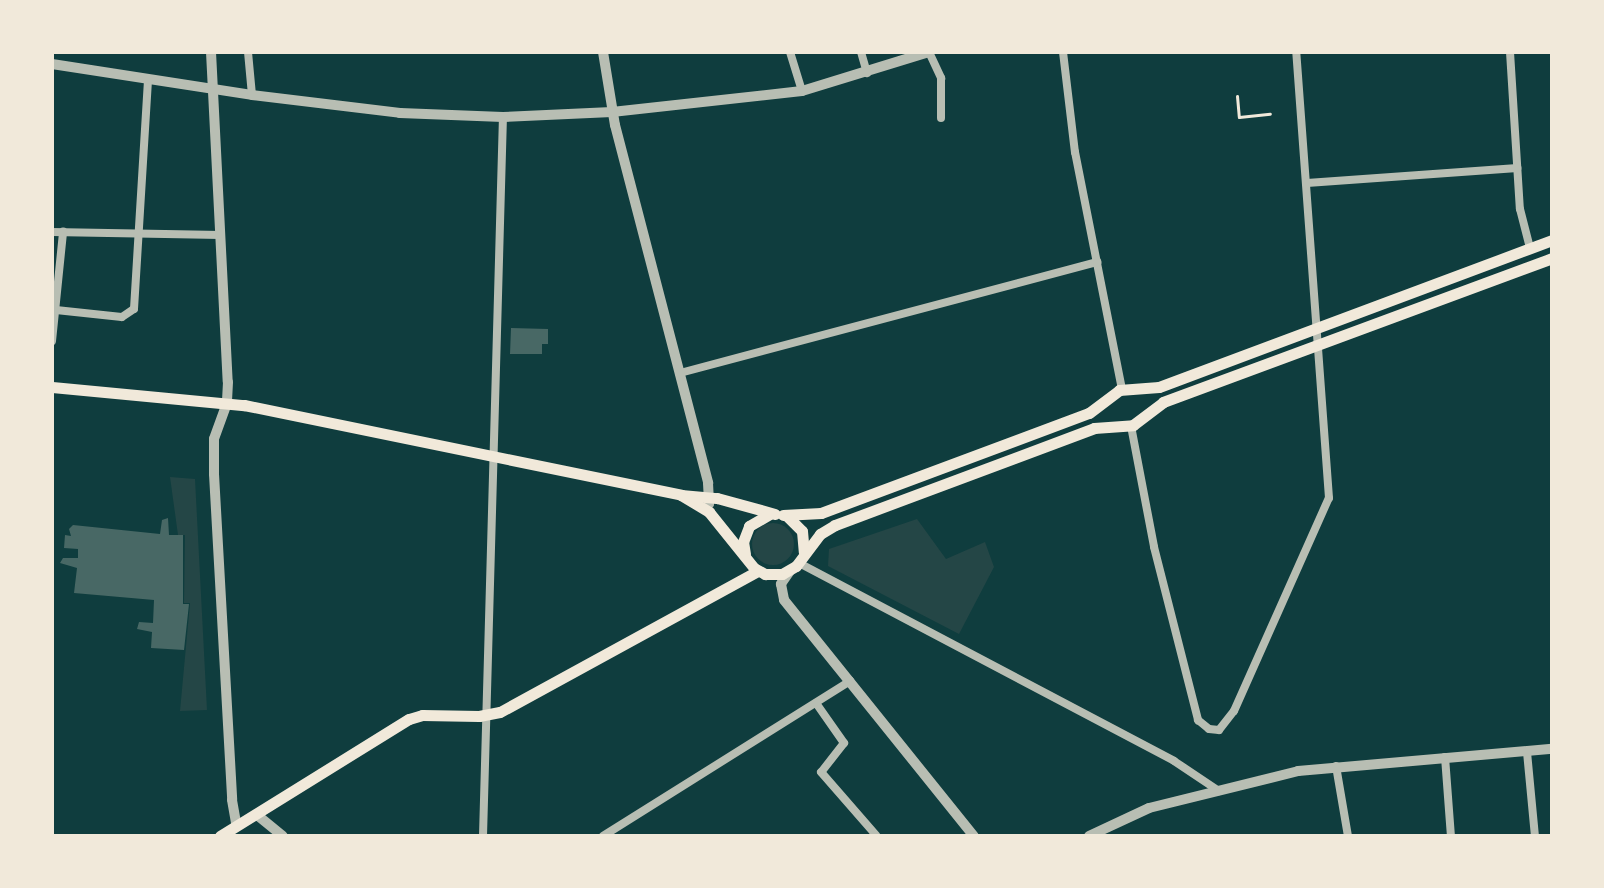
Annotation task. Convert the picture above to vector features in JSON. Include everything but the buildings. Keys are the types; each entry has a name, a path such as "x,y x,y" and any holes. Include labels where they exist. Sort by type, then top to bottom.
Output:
{"main road":[{"path":"52,387 227,403 681,495 710,497 779,514 805,517 1089,413 1127,389 1151,390 1552,240"},
{"path":"681,495 707,510 758,571 774,575 797,563 814,539 835,525 1094,428 1126,426 1163,402 1552,258"},
{"path":"1127,389 1145,402 1143,417"},
{"path":"1110,398 1108,413 1126,426"},
{"path":"746,558 743,542 749,526 758,517 779,514 802,531 797,563"},
{"path":"220,836 409,719 422,715 486,716 506,709 758,571"}],"street":[{"path":"211,52 227,403 216,429 214,459 232,800 237,827"},
{"path":"248,52 252,95"},
{"path":"603,52 612,112 710,497 707,510"},
{"path":"790,52 802,91"},
{"path":"861,52 867,73"},
{"path":"52,64 252,95 427,116 503,117 612,112 802,91 929,52 941,78 941,118"},
{"path":"1063,52 1075,152 1127,389"},
{"path":"1126,426 1198,720 1215,731 1230,719 1329,498 1296,52"},
{"path":"1510,52 1521,221 1530,248"},
{"path":"54,314 122,317 132,313 148,79"},
{"path":"483,836 503,117"},
{"path":"1307,183 1517,168"},
{"path":"52,232 221,235"},
{"path":"52,341 63,232"},
{"path":"680,373 1097,262"},
{"path":"974,836 784,600 781,584 797,563 1174,761 1219,791"},
{"path":"603,836 850,681"},
{"path":"816,703 844,743 821,772 876,835"},
{"path":"1089,836 1112,830 1149,808 1336,766 1552,749"},
{"path":"1527,752 1535,836"},
{"path":"1445,757 1451,836"},
{"path":"1336,766 1348,836"},
{"path":"257,815 283,836"}],"path":[{"path":"1237,96 1239,117 1270,114"}],"shaded area":[{"path":"170,477 195,479 207,710 180,711 190,603 184,603 185,535 178,535"},
{"path":"917,519 946,559 985,542 994,567 959,634 828,566 829,549"},
{"path":"773,523 788,529 794,544 788,559 773,565 758,559 752,544 758,529"}]}
